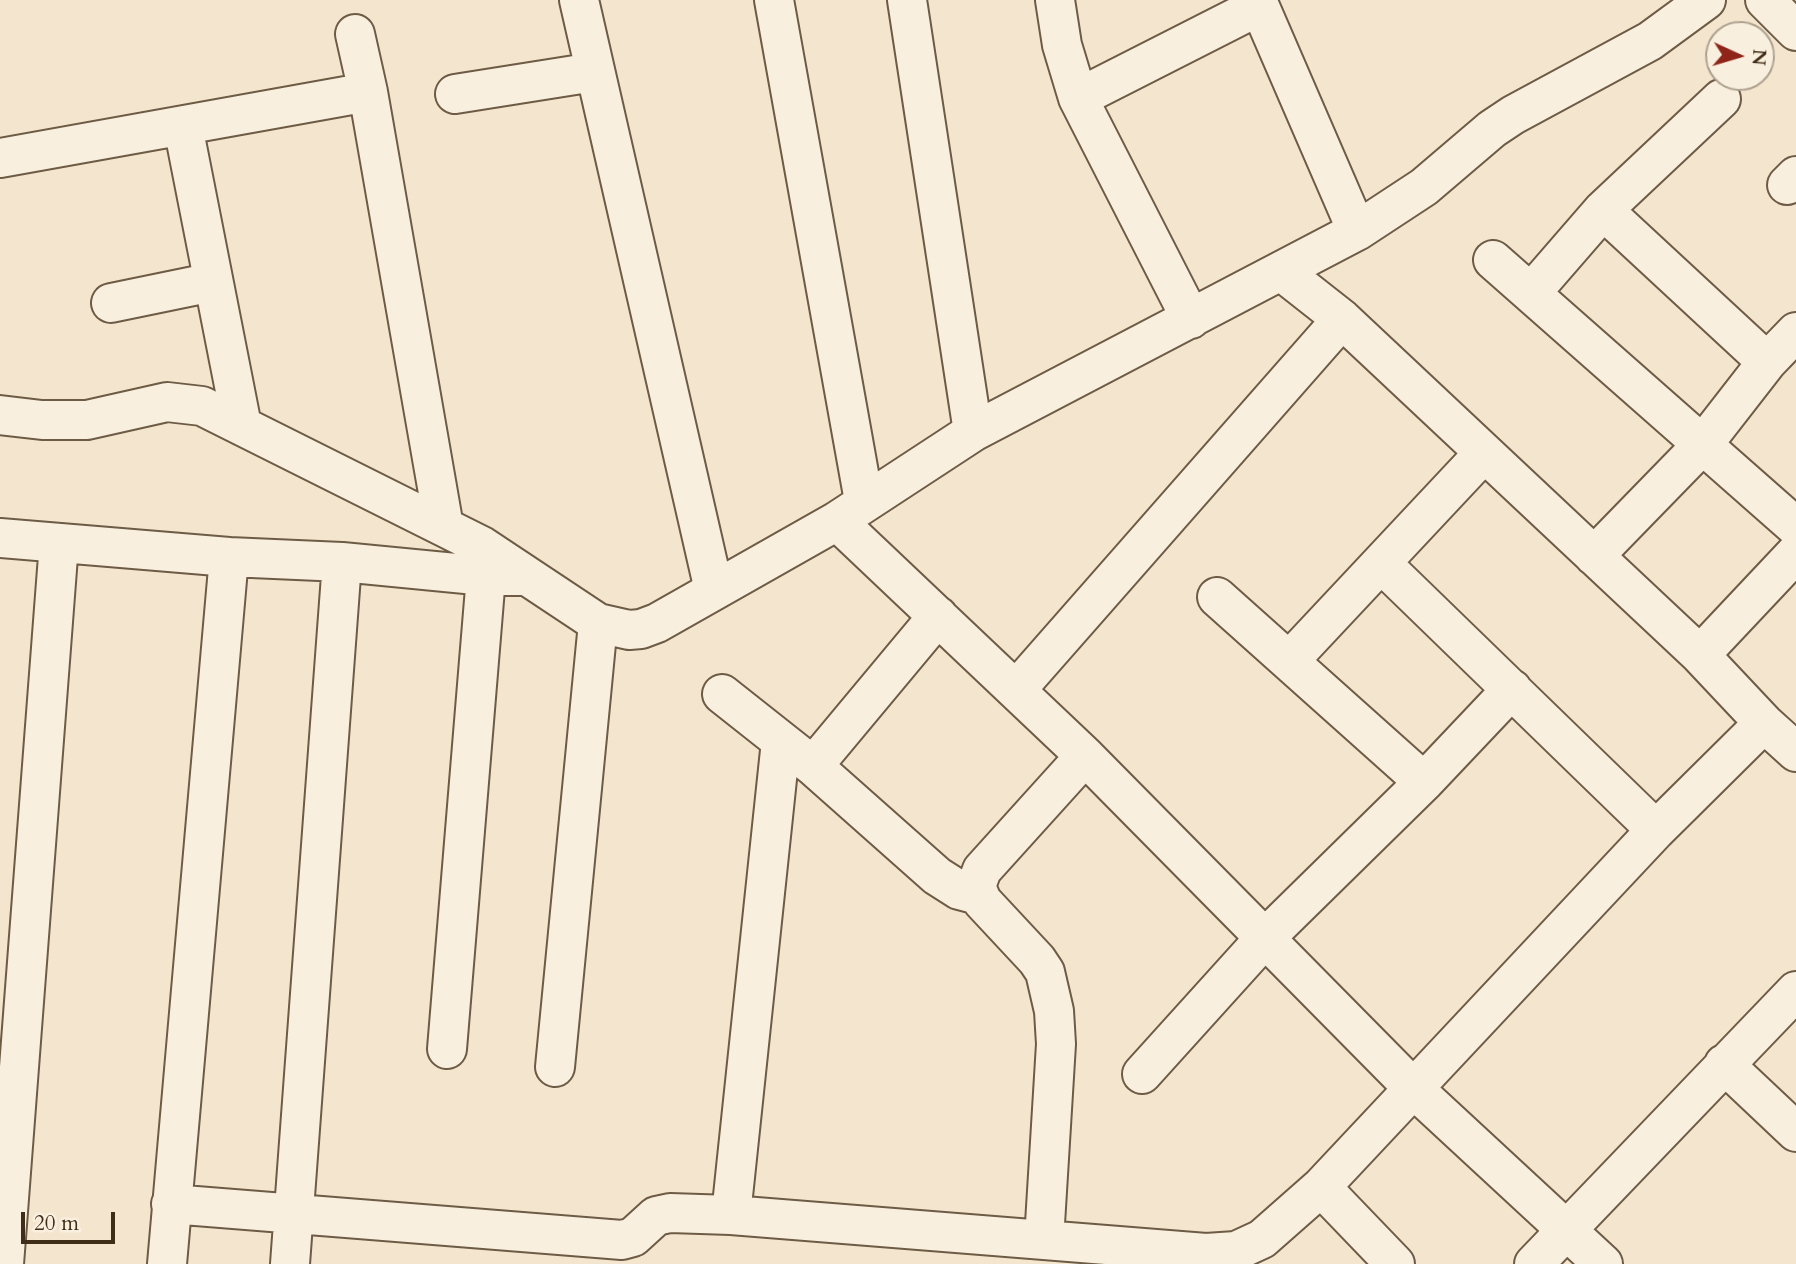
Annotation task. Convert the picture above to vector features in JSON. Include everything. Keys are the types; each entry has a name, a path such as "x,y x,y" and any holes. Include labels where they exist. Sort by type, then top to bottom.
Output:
{"street":[{"path":"579,0 714,590"},
{"path":"774,0 851,511 938,616 1086,756 1414,1089 1603,1264"},
{"path":"907,0 973,432"},
{"path":"1055,0 1069,75 1078,98 1191,319"},
{"path":"0,415 42,420 87,420 167,402 202,406 482,546 598,623 629,630 641,629 657,623 851,511 973,432 1357,232 1424,187 1503,122 1650,41 1706,0"},
{"path":"1766,0 1796,31"},
{"path":"1078,98 1258,3 1357,232"},
{"path":"355,34 368,92 444,527"},
{"path":"455,94 594,72"},
{"path":"0,158 368,92"},
{"path":"1531,293 1603,210 1721,99"},
{"path":"183,126 242,426"},
{"path":"1603,210 1767,362"},
{"path":"1493,260 1704,443 1796,527"},
{"path":"1281,271 1342,319 1700,655 1764,723 1796,752"},
{"path":"111,303 213,282"},
{"path":"1016,690 1342,319"},
{"path":"1594,556 1704,443 1767,362 1796,332"},
{"path":"1289,661 1484,453"},
{"path":"0,538 229,557 342,562 486,576 526,576"},
{"path":"4,1264 59,543"},
{"path":"1700,655 1796,553"},
{"path":"167,1264 229,557"},
{"path":"290,1264 342,562"},
{"path":"1381,563 1656,830"},
{"path":"447,1049 486,576"},
{"path":"1217,597 1424,782"},
{"path":"813,766 938,616"},
{"path":"555,1067 598,623"},
{"path":"1142,1074 1264,939 1424,782 1513,690"},
{"path":"722,694 813,766 937,876 959,890 978,895"},
{"path":"171,1204 622,1240 633,1237 663,1213 732,1214 1206,1253 1236,1251 1262,1239 1321,1187 1656,830 1764,723"},
{"path":"732,1214 781,741"},
{"path":"1044,1240 1056,1044 1050,989 1045,972 1037,960 978,895 976,886 982,870 1086,756"},
{"path":"1534,1264 1796,991"},
{"path":"1724,1064 1796,1132"},
{"path":"1321,1187 1395,1264"}]}
